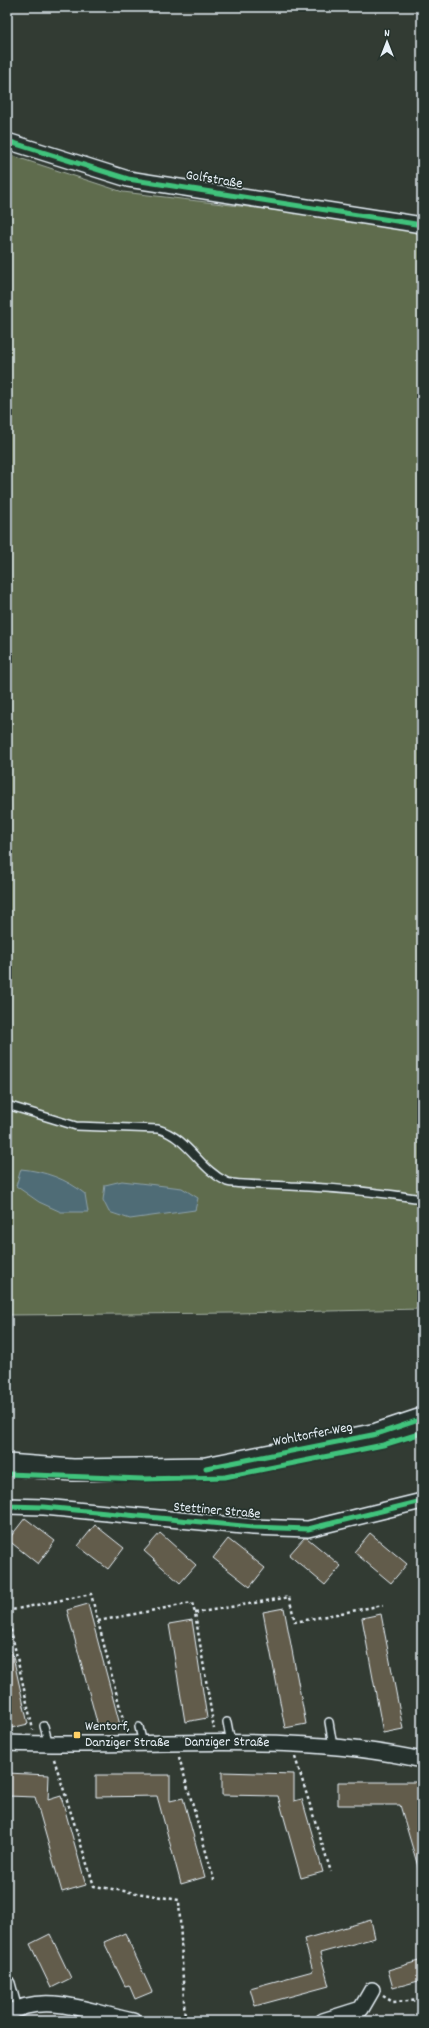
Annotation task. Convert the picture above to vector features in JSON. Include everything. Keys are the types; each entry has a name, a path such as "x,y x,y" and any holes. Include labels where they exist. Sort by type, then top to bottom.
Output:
{"main road":[{"name":"Wohltorfer Weg","path":"7,1465 72,1470 206,1468 377,1434 422,1419"}],"street":[{"name":"Golfstraße","path":"7,141 128,178 422,225"},
{"name":"Stettiner Straße","path":"7,1506 44,1507 254,1527 308,1529 422,1501"},
{"name":"Danziger Straße","path":"7,1743 291,1744 333,1746 386,1752 422,1760"},
{"path":"323,2021 361,2009 372,1990"},
{"path":"13,2012 28,2004 54,2003 133,2021"}],"lane":[{"path":"7,1105 76,1126 158,1129 168,1132 178,1138 206,1167 228,1182 321,1187 422,1200"},
{"path":"224,1743 227,1722"},
{"path":"329,1722 333,1746"},
{"path":"42,1744 44,1726"},
{"path":"136,1744 138,1727"},
{"path":"7,1976 11,1983 13,2012"}],"path":[{"path":"136,1744 91,1594 7,1611 42,1744 94,1886 179,1900 185,2021"},
{"path":"195,1613 289,1597 295,1622 383,1605"},
{"path":"98,1621 192,1604 224,1743"},
{"path":"175,1743 214,1880"},
{"path":"291,1744 330,1872"},
{"path":"372,1990 393,2002 422,2000"}],"green space":[{"path":"7,154 123,192 422,228 422,1309 235,1313 7,1315"}],"water":[{"path":"21,1169 47,1174 71,1184 85,1194 88,1212 61,1212 39,1202 16,1186"},
{"path":"122,1181 182,1188 198,1198 195,1210 130,1219 109,1212 103,1200 105,1185"}],"building":[{"path":"25,1518 55,1541 38,1564 8,1540"},
{"path":"95,1525 124,1548 108,1569 78,1546"},
{"path":"160,1533 196,1565 180,1583 144,1551"},
{"path":"370,1533 407,1564 391,1583 354,1552"},
{"path":"304,1538 307,1538 341,1566 325,1585 289,1555"},
{"path":"228,1539 265,1568 250,1587 213,1558"},
{"path":"88,1604 120,1725 99,1730 67,1610"},
{"path":"284,1608 306,1724 285,1728 263,1612"},
{"path":"381,1614 403,1729 383,1733 362,1618"},
{"path":"192,1620 207,1718 185,1722 169,1624"},
{"path":"7,1652 12,1652 28,1724 7,1729"},
{"path":"222,1772 294,1774 294,1801 302,1799 323,1872 301,1878 278,1796 222,1795"},
{"path":"7,1773 49,1775 48,1800 61,1796 86,1885 62,1892 35,1797 7,1796"},
{"path":"96,1775 170,1775 170,1801 183,1798 205,1877 181,1884 157,1796 96,1797"},
{"path":"338,1782 418,1782 418,1808 422,1807 422,1870 419,1870 400,1805 338,1805"},
{"path":"371,1920 375,1938 320,1953 329,1986 255,2006 250,1988 313,1971 304,1939"},
{"path":"125,1933 152,1992 135,1999 129,1985 125,1986 104,1942"},
{"path":"50,1934 71,1978 51,1988 30,1944"},
{"path":"422,1960 422,1980 393,1988 388,1970"}],"cycle path":[{"path":"7,141 128,179 422,225"},
{"path":"206,1468 377,1434 422,1419"},
{"path":"7,1474 143,1479 225,1477 383,1445 422,1433"},
{"path":"7,1506 44,1507 253,1527 308,1529 422,1501"}],"place":[{"name":"Wentorf, Danziger Straße","path":"77,1735"}]}
